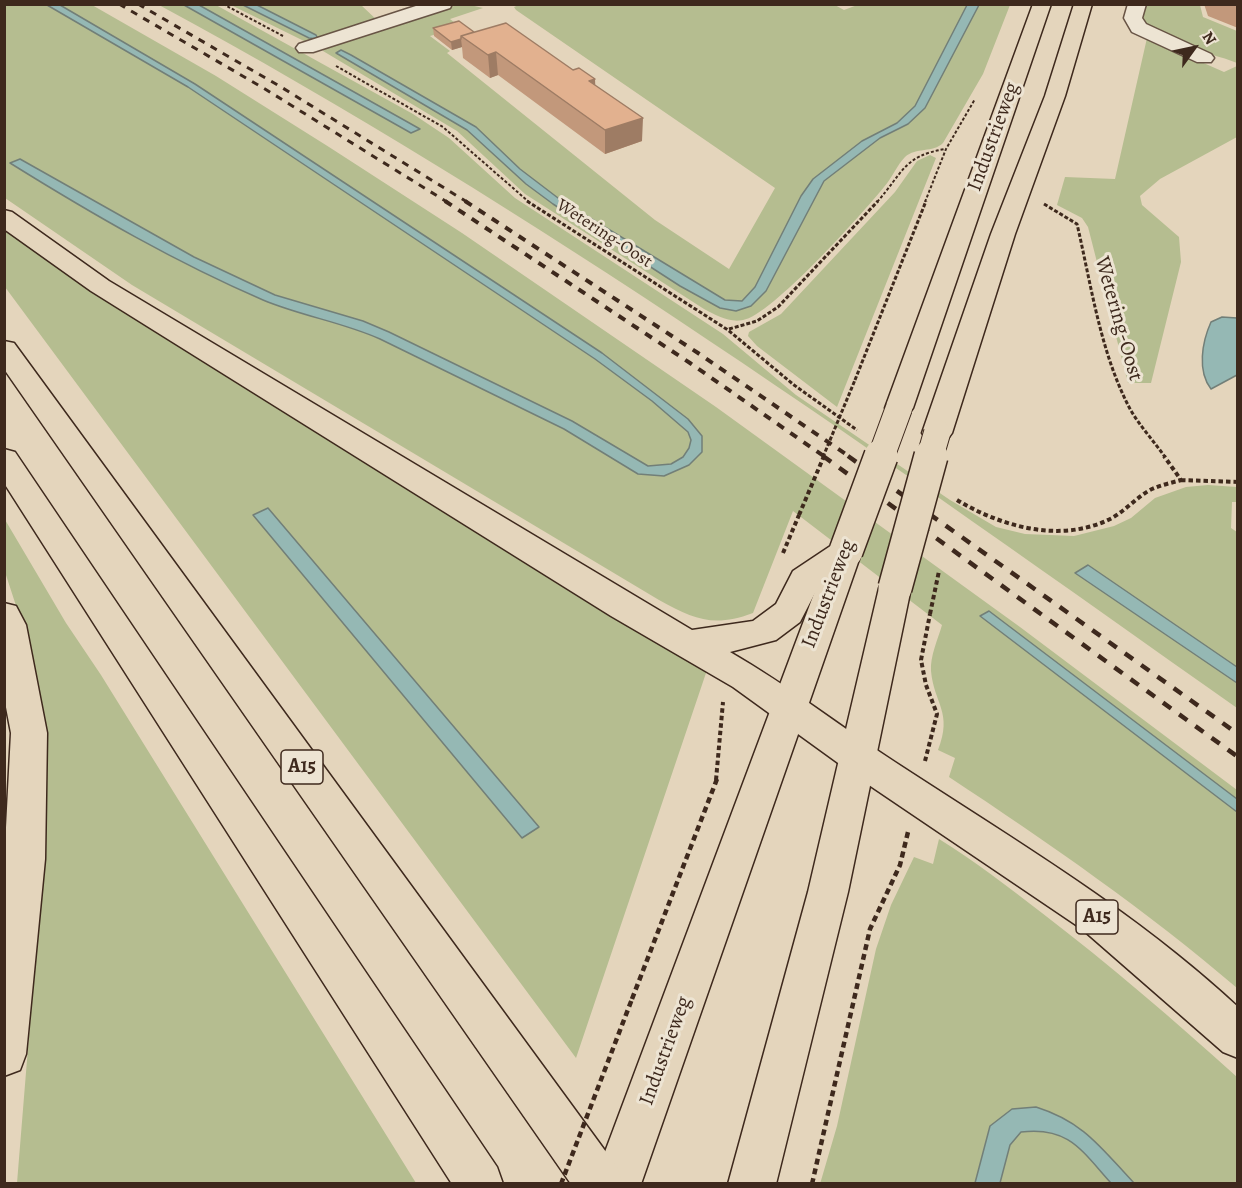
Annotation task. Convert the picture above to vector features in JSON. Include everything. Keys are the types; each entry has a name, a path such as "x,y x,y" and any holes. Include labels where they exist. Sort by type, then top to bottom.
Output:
{"main road":[{"name":"Industrieweg","path":"617,1184 731,873 787,708 899,408 1042,4"},
{"name":"Industrieweg","path":"756,1170 828,892 895,588 937,433 1003,234 1055,96 1083,4"},
{"name":"A15","path":"4,217 100,286 735,672 1096,916 1214,1014 1238,1037"},
{"name":"A15","path":"4,349 600,1184"},
{"path":"4,459 480,1184"},
{"path":"687,644 739,638 764,631 788,613 805,579 846,551"},
{"path":"4,615 9,625 29,733 25,859 4,1054"}],"street":[{"path":"306,48 443,4"},
{"path":"1137,4 1133,18 1139,28 1204,58"}],"path":[{"name":"Wetering-Oost","path":"223,4 306,48 442,127 518,195 728,330 757,321 778,307 852,230 895,182 909,161 926,152 946,149"},
{"name":"Industrieweg","path":"782,557 946,149"},
{"name":"Wetering-Oost","path":"1044,204 1077,224 1106,346 1119,385 1129,407 1181,480"},
{"path":"999,522 1069,531 1107,521 1149,490 1181,480 1205,479 1238,482"},
{"path":"812,1184 870,929 900,865 937,714 926,685 921,660 930,614"},
{"path":"561,1184 717,778 722,702 735,672"}],"green space":[{"path":"521,4 833,4 844,10 860,4 1010,5 983,74 943,143 905,157 873,200 816,262 774,301 756,314 738,321 723,318 704,309 525,194 457,131 323,51 324,48 454,6 470,5 483,8 450,19 460,27 430,36 450,51 447,53 655,220 729,269 775,188 514,7","holes":["817,190 766,291 751,306 734,302 742,301 755,287"]},
{"path":"5,5 92,5 216,76 329,147 462,233 716,407 1020,627 1237,790 1237,988 1097,878 949,777 955,758 938,750 944,726 931,671 933,654 942,625 793,511 753,613 739,618 715,620 683,612 659,600 132,285 5,198"},
{"path":"159,5 216,5 413,114 449,138 515,198 723,334 796,395 950,500 996,527 1025,534 1074,536 1114,526 1131,518 1155,498 1186,487 1208,485 1237,487 1237,502 1232,502 1231,528 1237,532 1237,708 709,340 438,166 300,84"},
{"path":"231,5 361,5 379,22 306,42"},
{"path":"1145,5 1200,5 1203,17 1237,31 1237,63 1161,37 1142,19"},
{"path":"1147,38 1224,72 1237,66 1237,137 1160,179 1140,196 1142,205 1179,237 1181,262 1151,383 1128,383 1088,227 1082,218 1057,205 1065,177 1115,179"},
{"path":"930,155 936,158 837,407 757,346 748,336 749,332 781,314 895,192 917,161"},
{"path":"4,226 707,670 576,1058 5,287"},
{"path":"4,518 66,623 101,675 416,1183 17,1183 44,851 21,621 5,572"},
{"path":"939,839 966,856 1042,913 1166,1014 1237,1077 1237,1183 820,1184 837,1126 876,949 891,905 914,857 933,864"}],"water":[{"path":"47,5 60,5 195,84 602,353 688,419 702,436 702,452 689,465 664,476 638,474 564,429 380,339 277,306 198,270 103,219 10,163 20,159 194,257 275,295 363,321 389,332 572,421 648,466 671,464 683,457 689,448 691,440 688,432 652,401 595,359 188,87"},
{"path":"184,5 199,5 420,129 411,133"},
{"path":"243,5 257,5 316,35 318,39 309,38"},
{"path":"967,5 979,5 925,108 908,124 880,138 824,181 766,291 751,306 736,311 720,308 680,286 553,204 526,184 467,130 336,53 341,50 351,55 476,127 520,169 562,201 725,300 742,301 755,287 801,196 813,179 862,141 897,123 915,106"},
{"path":"1222,317 1237,318 1237,375 1211,389 1202,365 1203,347 1211,322"},
{"path":"268,508 539,827 522,838 253,515"},
{"path":"1088,565 1237,667 1237,683 1075,573"},
{"path":"989,611 1237,799 1237,812 980,616"},
{"path":"1036,1107 1053,1113 1079,1128 1134,1183 1111,1183 1073,1143 1051,1133 1037,1131 1021,1132 1010,1145 1000,1183 975,1183 990,1126 1012,1109"}],"building":[{"path":"459,21 474,32 451,42 433,28"},
{"path":"506,23 573,70 579,68 595,79 589,81 643,118 605,130 496,52 488,55 461,36"}],"railway":[{"path":"119,4 265,89 447,202"},
{"path":"138,4 281,87 467,202"},
{"path":"445,201 690,363 825,457"},
{"path":"465,201 698,353 850,457"},
{"path":"823,456 1238,757"},
{"path":"848,456 1238,734"}]}
